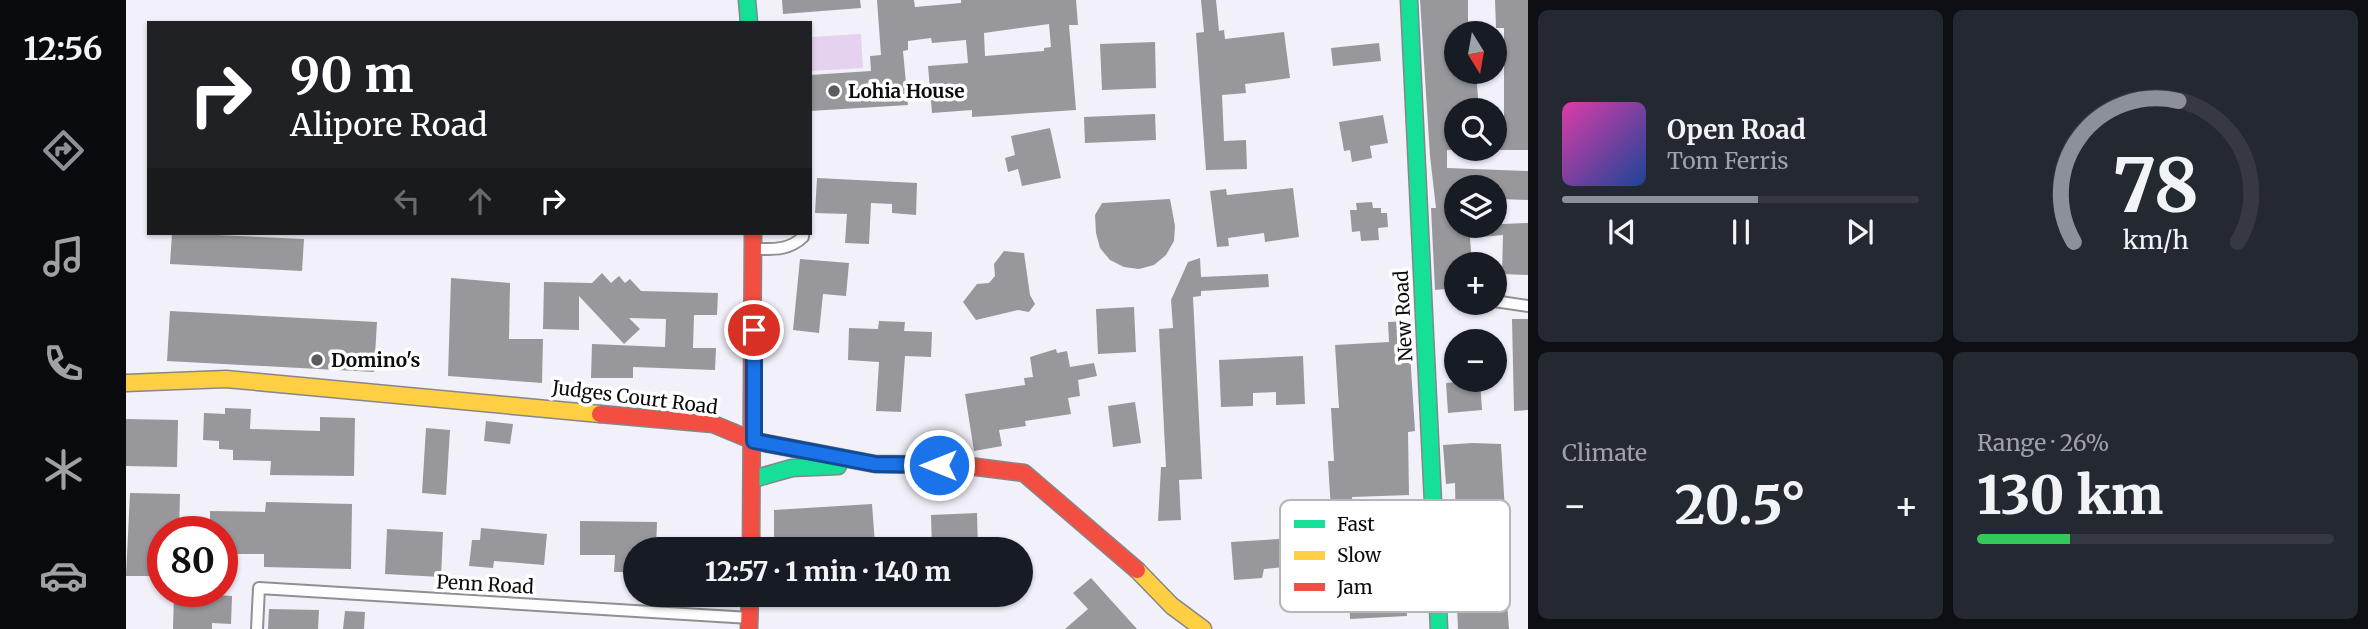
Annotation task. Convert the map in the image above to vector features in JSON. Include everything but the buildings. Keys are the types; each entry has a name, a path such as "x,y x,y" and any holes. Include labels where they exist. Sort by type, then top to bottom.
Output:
{"main road":[{"path":"747,0 749,21"},
{"name":"New Road","path":"1409,0 1433,500"},
{"path":"751,537 754,441 753,241"},
{"name":"Judges Court Road","path":"126,383 226,379 713,424 754,441 875,464 961,465 1024,473 1120,552 1172,606 1203,629"},
{"path":"753,479 792,468 875,464"}],"street":[{"path":"753,241 783,249 794,246 803,235"},
{"path":"1507,303 1528,306"},
{"name":"Penn Road","path":"257,629 259,588 750,623"}],"shaded area":[{"path":"861,34 863,68 812,71 812,37"}],"traffic: fast":[{"path":"747,0 749,21"},
{"path":"1409,0 1433,500"},
{"path":"753,479 792,468 838,466"},
{"path":"1438,612 1439,629"}],"traffic: slow":[{"path":"126,383 226,379 600,414"},
{"path":"1137,570 1172,606 1203,629"}],"traffic: jam":[{"path":"751,537 753,235"},
{"path":"600,414 713,424 754,441"},
{"path":"754,441 875,464 961,465 1024,473 1137,570"},
{"path":"749,629 750,607"}],"place":[{"name":"Lohia House","path":"834,91"},
{"name":"Domino's","path":"317,360"}],"route":[{"path":"754,330 754,441 875,464 939,465"}]}
